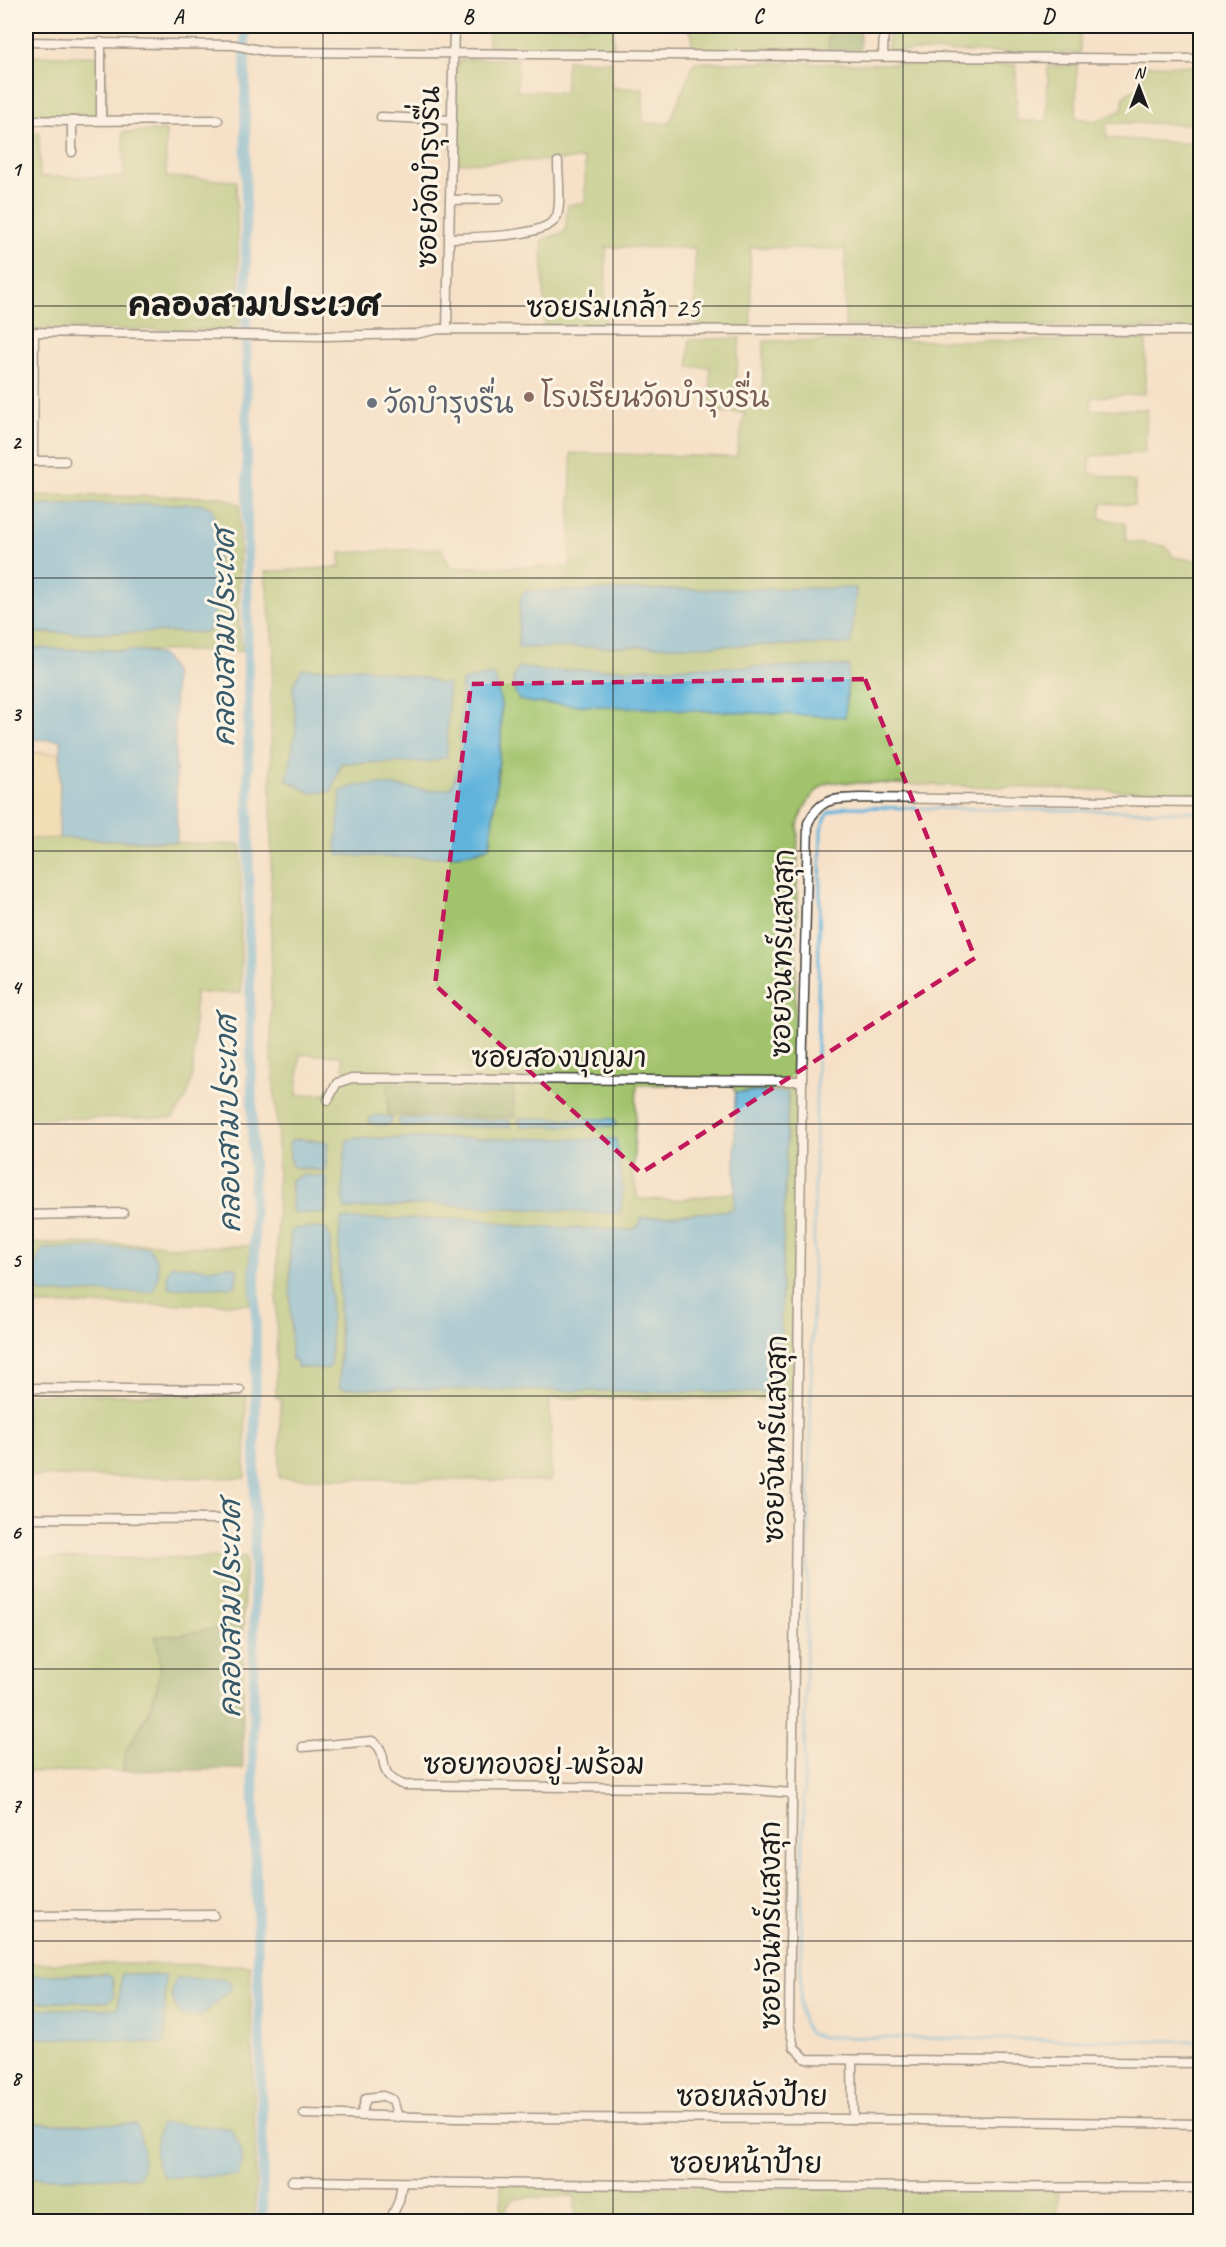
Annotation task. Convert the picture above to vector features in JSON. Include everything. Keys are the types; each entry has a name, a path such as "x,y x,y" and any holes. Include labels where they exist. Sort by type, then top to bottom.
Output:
{"street":[{"name":"ซอยวัดบำรุงรื่น","path":"447,329 454,26"},
{"path":"884,26 884,56"},
{"path":"26,42 234,45 270,52 1200,59"},
{"path":"101,42 101,120"},
{"path":"381,117 452,120"},
{"path":"26,120 218,120"},
{"path":"72,121 72,152"},
{"path":"449,238 508,236 550,224 558,212 558,162"},
{"path":"450,200 500,200"},
{"name":"ซอยร่มเกล้า 25","path":"30,332 323,336 416,334 447,329 1200,331"},
{"path":"30,332 29,461 65,460"},
{"name":"ซอยจันทร์แสงสุก","path":"1200,802 832,799 814,812 808,823 802,1081 789,2023 794,2047 806,2059 1200,2063"},
{"name":"ซอยสองบุญมา","path":"328,1100 337,1083 352,1078 802,1081"},
{"path":"26,1215 123,1213"},
{"path":"26,1388 240,1390"},
{"path":"26,1518 220,1519"},
{"name":"ซอยทองอยู่-พร้อม","path":"303,1747 372,1741 378,1744 387,1776 394,1782 404,1785 743,1789 792,1792"},
{"path":"26,1916 214,1915"},
{"path":"852,2060 853,2119"},
{"path":"361,2116 366,2098 382,2096 393,2100 398,2117"},
{"name":"ซอยหลังป้าย","path":"304,2114 398,2117 853,2119 1200,2124"},
{"name":"ซอยหน้าป้าย","path":"292,2181 1200,2188"},
{"path":"390,2220 399,2201 402,2183"}],"highlighted area":[{"path":"865,679 975,958 641,1173 435,985 471,684"}],"green space":[{"path":"489,26 613,26 614,49 488,45"},
{"path":"684,26 829,26 828,50 692,49 692,34"},
{"path":"829,26 860,26 860,50 828,50"},
{"path":"888,26 1080,26 1080,53 888,51"},
{"path":"26,56 105,56 106,115 26,116"},
{"path":"518,59 517,91 565,92 567,60 612,61 612,88 643,88 643,123 669,123 695,62 1016,65 1016,120 1047,122 1048,67 1077,65 1076,118 1097,121 1122,110 1124,96 1139,86 1147,65 1200,66 1200,124 1106,123 1107,138 1200,144 1200,329 943,325 845,327 845,249 750,247 751,328 695,326 695,248 606,247 605,325 545,326 542,240 565,232 568,205 585,203 585,159 456,163 456,71 459,61"},
{"path":"166,131 166,177 236,181 240,322 235,330 26,329 26,132 39,132 40,177 124,177 123,132"},
{"path":"740,338 734,397 762,398 764,341 1146,340 1145,394 1092,397 1090,410 1147,409 1145,453 1090,456 1090,473 1135,482 1134,505 1102,503 1100,518 1125,523 1126,541 1166,546 1173,557 1200,561 1200,793 830,782 809,800 798,825 792,1399 550,1398 551,1481 279,1478 281,1398 276,1398 278,1133 271,1051 271,683 274,653 265,572 340,567 340,553 441,548 451,567 570,567 571,453 736,457 745,413 710,411 710,367 689,367 689,340","holes":["856,588 851,644 518,648 520,600 597,590","518,667 545,671 702,667 849,667 845,716 533,703","429,679 439,684 358,762 341,763 331,791 311,793 288,780 296,729 293,686","501,704 501,740 490,846 460,855 395,857 339,855 336,848 342,791 376,784 440,791 451,788 459,766 460,734","300,1054 342,1056 344,1072 324,1094 297,1095","388,1084 513,1086 514,1117","733,1084 735,1092 788,1092 779,1377 339,1374 339,1233 479,1219 517,1226 632,1230 639,1226 641,1218 733,1210 735,1192 676,1200 638,1199 633,1174 637,1085","520,1118 614,1119 616,1122 614,1126 521,1126 518,1121","356,1138 615,1139 623,1190 620,1214 433,1204 346,1209 343,1200 348,1140","298,1139 328,1142 325,1171 295,1167 291,1164 289,1145 291,1141","302,1175 327,1177 326,1213 295,1213 292,1209 291,1180","299,1228 330,1324 331,1366 297,1367 297,1362 291,1358 290,1238 292,1230"]},
{"path":"26,495 221,497 240,505 239,621 242,651 26,648 26,633 207,632 94,504 26,506"},
{"path":"59,838 241,845 241,993 195,993 193,1073 187,1097 173,1118 26,1118 26,839"},
{"path":"388,1083 513,1086 514,1117 388,1115"},
{"path":"26,1243 163,1244 163,1247 250,1246 250,1304 26,1305 28,1275","holes":["228,1266 235,1285 214,1288 169,1288 193,1268 209,1269"]},
{"path":"26,1394 246,1396 245,1478 26,1476"},
{"path":"246,1557 243,1623 180,1635 156,1637 160,1670 156,1691 127,1751 123,1771 26,1772 26,1559"},
{"path":"243,1623 243,1769 123,1771 126,1751 142,1725 156,1693 160,1659 155,1636 180,1635"},
{"path":"26,1963 250,1965 256,2176 254,2221 26,2221 26,2178 139,2177 136,2124 26,2124 26,2038 102,2039 163,2044 165,1976 122,1974 118,2007 26,2009 26,2002 107,2002 114,1983 106,1974 26,1975"},
{"path":"501,2185 1058,2190 1058,2221 501,2222","holes":["575,2196 575,2219 506,2219 507,2205 514,2198"]}],"sand":[{"path":"26,753 60,753 59,838 26,839"}],"water":[{"path":"202,504 213,509 218,572 215,608 207,632 26,633 26,506"},
{"path":"856,588 851,644 518,648 520,600 526,591"},
{"path":"26,648 144,651 162,655 174,671 177,842 59,838 61,740 26,739"},
{"path":"849,666 845,717 533,703 519,700 513,684 518,667 545,671"},
{"path":"361,668 429,679 439,684 448,683 447,757 430,762 341,763 332,791 311,793 287,780 296,729 293,686 302,669"},
{"path":"495,676 501,704 501,740 490,846 460,855 440,857 339,855 336,848 341,791 355,786 368,785 424,790 451,788 459,766 462,681"},
{"path":"735,1092 788,1092 779,1377 770,1393 340,1388 339,1233 342,1219 479,1219 517,1226 631,1230 639,1226 641,1218 733,1210"},
{"path":"377,1115 392,1118 392,1121 388,1125 369,1123 370,1118"},
{"path":"401,1118 510,1120 510,1127 402,1126 398,1120"},
{"path":"520,1118 614,1119 616,1122 614,1126 521,1126 518,1121"},
{"path":"356,1138 616,1139 623,1190 620,1214 433,1204 345,1209 343,1184 347,1140"},
{"path":"298,1139 328,1142 325,1171 294,1167 291,1164 289,1145 291,1141"},
{"path":"302,1175 327,1177 326,1213 295,1213 292,1209 291,1180"},
{"path":"323,1228 327,1230 330,1238 331,1366 327,1369 297,1367 297,1362 291,1358 290,1238 292,1230"},
{"path":"148,1247 155,1258 158,1269 157,1280 152,1292 40,1293 35,1281 35,1270 44,1249"},
{"path":"171,1265 209,1269 228,1266 237,1268 235,1286 169,1288 167,1276"},
{"path":"106,1974 112,1977 114,1997 107,2002 26,2002 26,1975"},
{"path":"122,1974 165,1976 163,2044 102,2039 26,2038 26,2009 118,2007"},
{"path":"176,1978 222,1979 230,1982 231,1989 201,2017 180,2015 172,1997"},
{"path":"161,2123 230,2128 241,2151 238,2176 164,2177 155,2157"},
{"path":"26,2124 136,2124 143,2150 140,2177 26,2178"}],"waterway":[{"name":"คลองสามประเวศ","path":"245,26 249,933 256,1330 253,1766 263,2161 262,2222"},
{"path":"1200,812 845,807 828,813 821,829 800,2012 808,2033 822,2037 1200,2041"}],"place":[{"name":"โรงเรียนวัดบำรุงรื่น","path":"529,397"},
{"name":"วัดบำรุงรื่น","path":"372,403"}],"district":[{"name":"คลองสามประเวศ","path":"254,305"}]}
